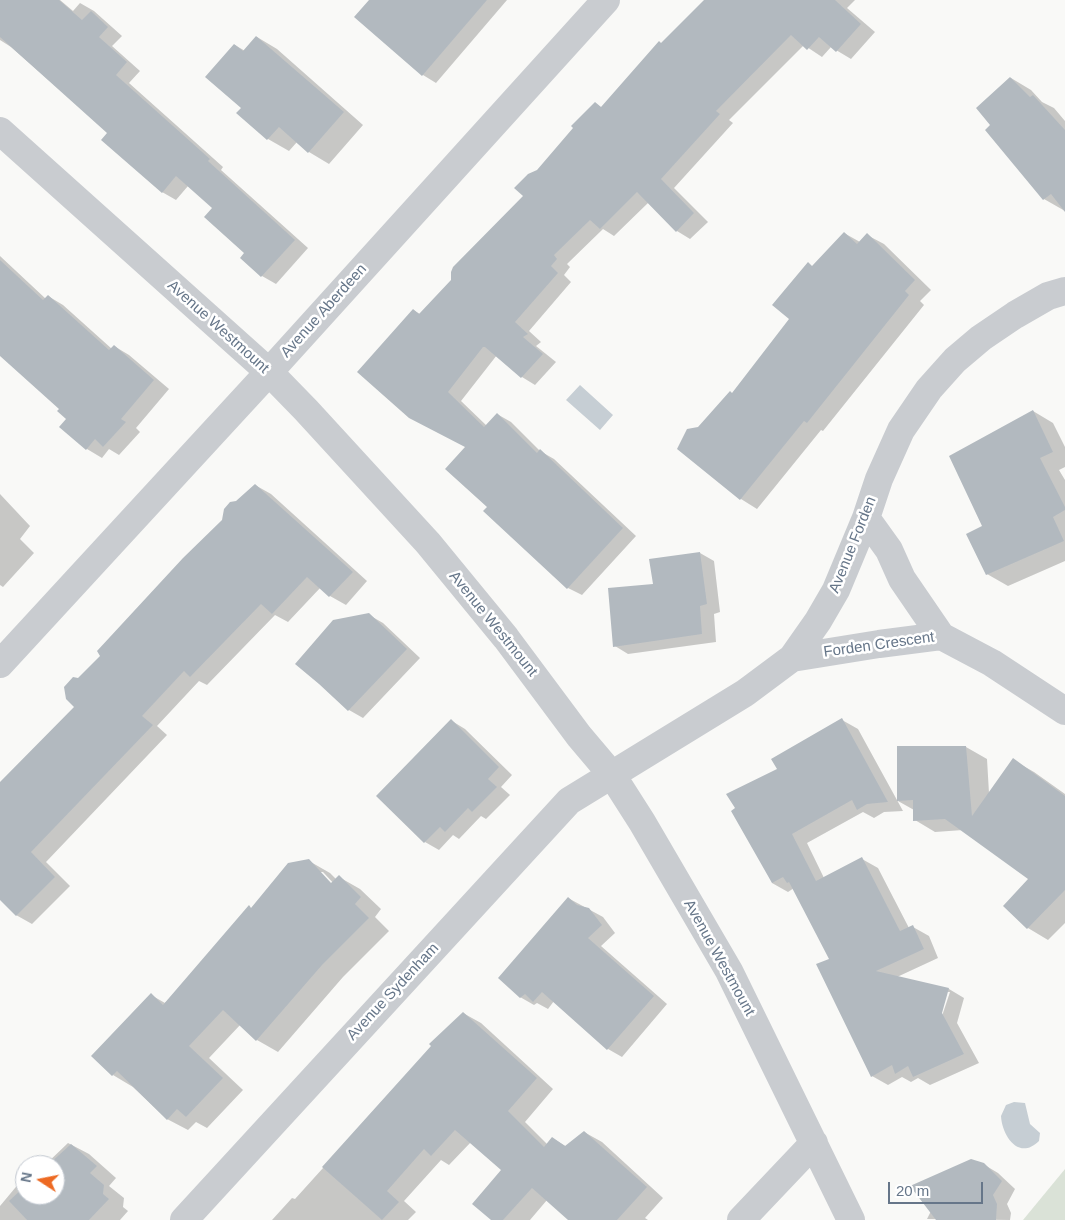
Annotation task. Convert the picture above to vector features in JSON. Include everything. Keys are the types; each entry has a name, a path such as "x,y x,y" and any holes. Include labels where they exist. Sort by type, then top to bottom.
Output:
{"street":[{"name":"Avenue Aberdeen","path":"0,664 269,372 606,0"},
{"name":"Avenue Westmount","path":"0,131 269,372 428,544 506,638 579,736 612,775 642,822 729,971 851,1220"},
{"name":"Avenue Forden","path":"612,775 745,693 792,658 818,621 836,590 866,518 879,479 901,430 929,389 955,360 981,338 1048,296 1065,291"},
{"path":"866,518 889,550 902,579 941,636"},
{"name":"Forden Crescent","path":"792,658 941,636 992,663 1065,711"},
{"name":"Avenue Sydenham","path":"184,1220 569,801 612,775"},
{"path":"741,1220 814,1143"}],"shaded area":[{"path":"580,385 613,415 600,430 566,400"},
{"path":"1014,1102 1025,1103 1030,1124 1040,1133 1039,1141 1032,1146 1025,1148 1013,1144 1002,1124 1001,1116 1006,1105"},
{"path":"1065,1169 1065,1220 1023,1220"}],"building":[{"path":"0,0 59,0 82,20 91,11 108,27 99,37 127,62 116,75 210,159 208,161 295,240 261,277 240,258 244,253 204,217 212,208 176,176 162,193 101,140 107,133 0,37"},
{"path":"369,0 487,0 422,76 354,17"},
{"path":"704,0 835,0 861,24 836,52 819,37 807,50 791,35 716,111 720,114 661,179 694,213 676,232 637,192 600,229 590,220 554,255 557,259 551,266 558,273 515,322 528,334 523,337 543,354 521,378 483,347 448,392 484,427 497,413 537,453 540,449 623,528 567,589 483,511 487,507 445,469 465,447 409,418 357,372 413,309 419,314 451,280 453,267 523,196 514,188 528,174 537,170 573,128 571,126 595,102 601,107 659,41 661,43"},
{"path":"256,36 344,112 308,153 279,127 267,140 236,113 241,108 205,77 234,44 243,51"},
{"path":"1010,77 1030,97 1033,95 1065,130 1065,212 1051,194 1043,200 985,130 990,125 976,108"},
{"path":"844,232 857,244 867,233 915,280 905,291 909,295 807,423 804,421 740,500 677,449 687,429 698,427 730,391 732,393 789,319 772,305 808,262 812,266"},
{"path":"0,260 43,300 48,295 109,350 114,345 154,380 121,419 126,422 103,447 95,439 86,450 59,427 66,419 57,411 59,409 0,356"},
{"path":"1033,410 1053,452 1040,458 1065,507 1065,510 1053,517 1064,541 986,575 966,534 982,526 949,456"},
{"path":"255,484 353,572 329,597 307,577 272,614 261,604 190,677 184,671 142,716 153,725 31,852 55,877 16,916 0,900 0,782 74,707 66,699 64,687 73,677 78,678 100,656 97,651 183,558 222,520 224,509 230,502 236,501"},
{"path":"700,552 707,604 700,606 702,634 613,647 608,588 653,584 649,559"},
{"path":"369,613 407,649 348,711 295,664 333,620"},
{"path":"842,718 888,802 867,804 857,810 852,800 792,834 816,881 862,857 900,931 913,925 924,949 876,971 949,988 942,1013 964,1054 913,1077 908,1066 895,1074 892,1065 871,1077 816,964 829,959 789,882 787,883 783,877 772,883 731,811 735,808 726,794 777,769 771,759"},
{"path":"451,719 499,767 488,779 497,787 472,812 468,808 445,832 440,827 424,843 376,796"},
{"path":"897,746 966,746 972,816 1013,758 1065,796 1065,890 1027,929 1003,906 1028,879 945,819 913,821 913,800 897,801"},
{"path":"309,859 331,883 339,875 361,897 355,904 369,918 322,965 256,1041 223,1010 189,1046 223,1078 186,1117 177,1109 167,1120 117,1071 112,1076 91,1056 151,993 163,1005 249,905 251,908 288,863"},
{"path":"568,897 577,905 589,908 602,925 588,938 654,996 607,1050 542,992 533,1002 525,994 520,998 498,978"},
{"path":"463,1012 537,1078 508,1111 544,1147 552,1137 565,1146 584,1131 647,1187 617,1220 568,1220 532,1188 503,1220 491,1220 472,1204 501,1170 455,1130 431,1156 424,1149 387,1191 399,1202 382,1220 322,1167 431,1046 429,1044"},
{"path":"71,1144 97,1166 90,1173 104,1185 103,1194 109,1199 89,1220 27,1220 9,1201 15,1195 15,1205 65,1205 65,1155 59,1155"},
{"path":"971,1159 984,1163 1002,1181 993,1195 997,1204 996,1220 936,1220 910,1186"}]}
